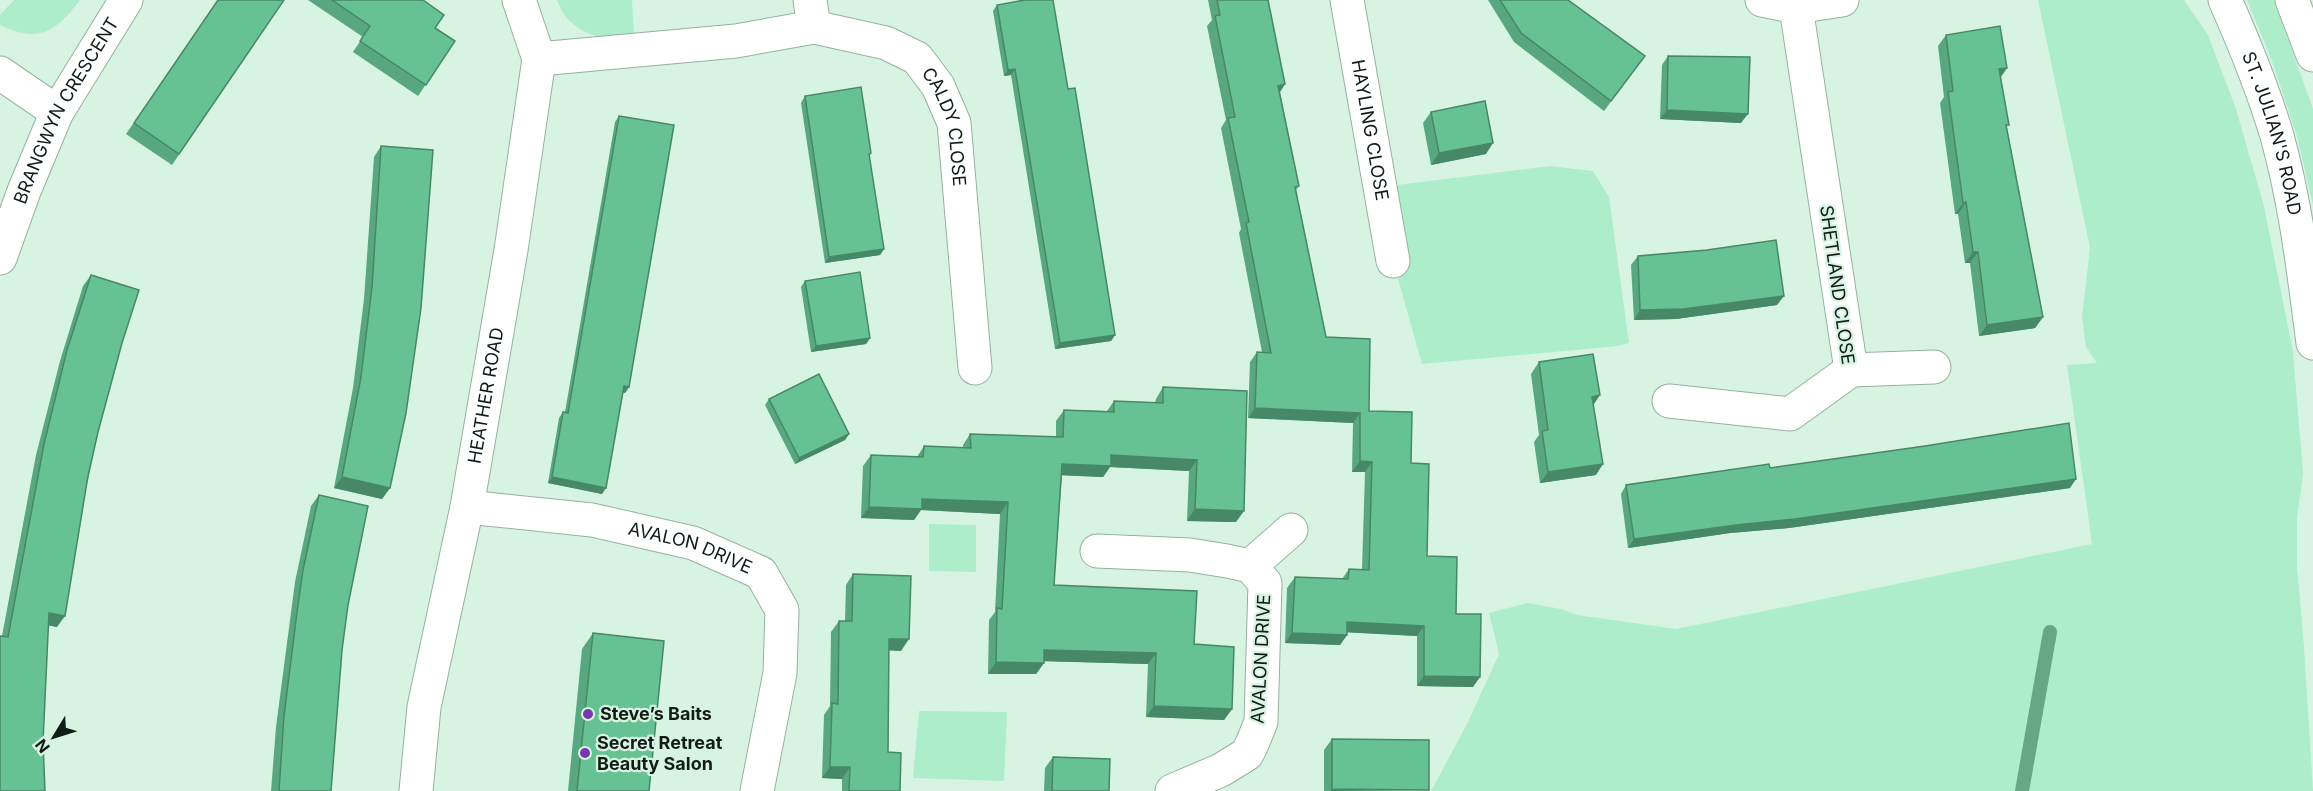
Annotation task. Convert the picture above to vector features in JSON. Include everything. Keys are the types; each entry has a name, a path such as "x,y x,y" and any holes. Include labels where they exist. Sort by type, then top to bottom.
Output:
{"street":[{"name":"BRANGWYN CRESCENT","path":"0,258 24,191 57,112 126,0"},
{"name":"HEATHER ROAD","path":"416,791 423,707 467,507 511,250 540,58 519,0"},
{"name":"HAYLING CLOSE","path":"1347,0 1393,261"},
{"path":"1762,0 1796,7 1842,0"},
{"name":"ST. JULIAN'S ROAD","path":"2224,0 2250,57 2277,138 2300,238 2313,343"},
{"path":"2292,0 2313,55"},
{"name":"SHETLAND CLOSE","path":"1669,401 1790,414 1851,370 1796,7"},
{"name":"CALDY CLOSE","path":"540,58 736,41 812,14 886,43 917,58 938,86 954,123 975,368"},
{"path":"0,73 57,112"},
{"path":"1851,370 1934,367"},
{"name":"AVALON DRIVE","path":"467,507 603,522 693,543 761,573 782,610 780,673 757,791"},
{"path":"1097,551 1190,555 1250,566 1291,530"},
{"name":"AVALON DRIVE","path":"1172,791 1221,770 1247,754 1261,722 1265,583 1250,566"}],"green space":[{"path":"14,0 80,0 54,27 45,32 25,34 0,25 0,15"},
{"path":"557,0 632,0 634,34 609,38 590,34 570,21"},
{"path":"2038,0 2184,0 2208,35 2236,109 2264,206 2293,352 2303,474 2297,518 2297,566 2313,791 1431,791 1467,724 1499,654 1489,613 1528,603 1561,609 1577,615 1676,629 2092,544 2067,365 2097,363 2086,347 2082,317 2090,248"},
{"path":"2247,0 2274,0 2313,109 2313,205 2297,136 2272,61"},
{"path":"1550,166 1593,171 1609,197 1629,343 1618,346 1422,364 1393,261 1381,187"},
{"path":"929,524 976,525 976,572 929,571"},
{"path":"919,711 1007,712 1004,781 913,778"}],"building":[{"path":"218,0 284,0 179,154 134,123"},
{"path":"332,0 423,0 444,15 435,28 455,41 426,85 360,41 370,26"},
{"path":"1025,0 1053,0 1068,89 1075,88 1115,335 1060,343 1015,69 1008,70 997,5"},
{"path":"1217,0 1268,0 1285,84 1278,86 1299,186 1295,187 1326,337 1370,339 1369,411 1412,412 1411,463 1429,464 1427,556 1457,557 1456,614 1481,614 1480,677 1424,676 1424,626 1347,622 1347,635 1292,633 1295,577 1348,579 1349,569 1369,570 1372,462 1360,461 1360,413 1255,408 1257,352 1271,353 1246,223 1249,222 1228,118 1235,117 1215,16 1220,15"},
{"path":"1500,0 1568,0 1645,56 1611,101 1521,33"},
{"path":"2000,26 2007,68 1999,69 2009,125 2006,125 2043,317 1987,325 1978,252 1973,252 1966,202 1963,203 1948,92 1953,91 1946,35"},
{"path":"1668,56 1750,57 1748,114 1667,110"},
{"path":"861,87 884,249 829,257 805,96"},
{"path":"1485,101 1493,143 1439,153 1431,112"},
{"path":"619,116 674,125 629,387 624,386 606,488 552,477 563,412 568,413"},
{"path":"381,146 433,150 421,308 406,413 390,488 342,477 361,377 372,287"},
{"path":"1776,240 1784,296 1683,309 1640,310 1638,256 1707,250"},
{"path":"860,272 870,338 816,346 805,281"},
{"path":"91,275 139,290 122,343 88,476 65,616 49,613 43,742 45,791 0,791 0,636 8,637 44,444 67,350"},
{"path":"1593,354 1600,395 1592,397 1603,464 1548,472 1542,431 1548,430 1539,362"},
{"path":"819,374 849,434 799,458 769,399"},
{"path":"1163,387 1247,391 1244,511 1195,509 1197,460 1111,455 1111,466 1062,464 1054,585 1197,591 1194,644 1234,647 1232,709 1154,706 1156,653 1044,650 1044,663 996,662 997,608 1002,609 1008,502 922,499 922,509 869,507 871,455 923,457 924,446 971,448 970,434 1063,437 1064,410 1114,412 1114,401 1163,403"},
{"path":"2069,423 2076,479 1795,519 1634,539 1626,485 1769,464 1770,468"},
{"path":"319,495 368,506 348,605 342,650 331,791 279,791 284,716 297,612 303,570"},
{"path":"853,574 911,576 909,639 889,639 888,752 901,753 900,791 849,791 850,767 830,767 832,703 838,704 839,621 852,621"},
{"path":"593,633 664,641 649,791 577,791"},
{"path":"1332,739 1429,740 1429,790 1332,789"},
{"path":"1053,757 1110,759 1109,791 1052,791"}],"waterway":[{"path":"2022,791 2050,632"}],"place":[{"name":"Steve’s Baits","path":"588,714"},
{"name":"Secret Retreat Beauty Salon","path":"585,753"}]}
